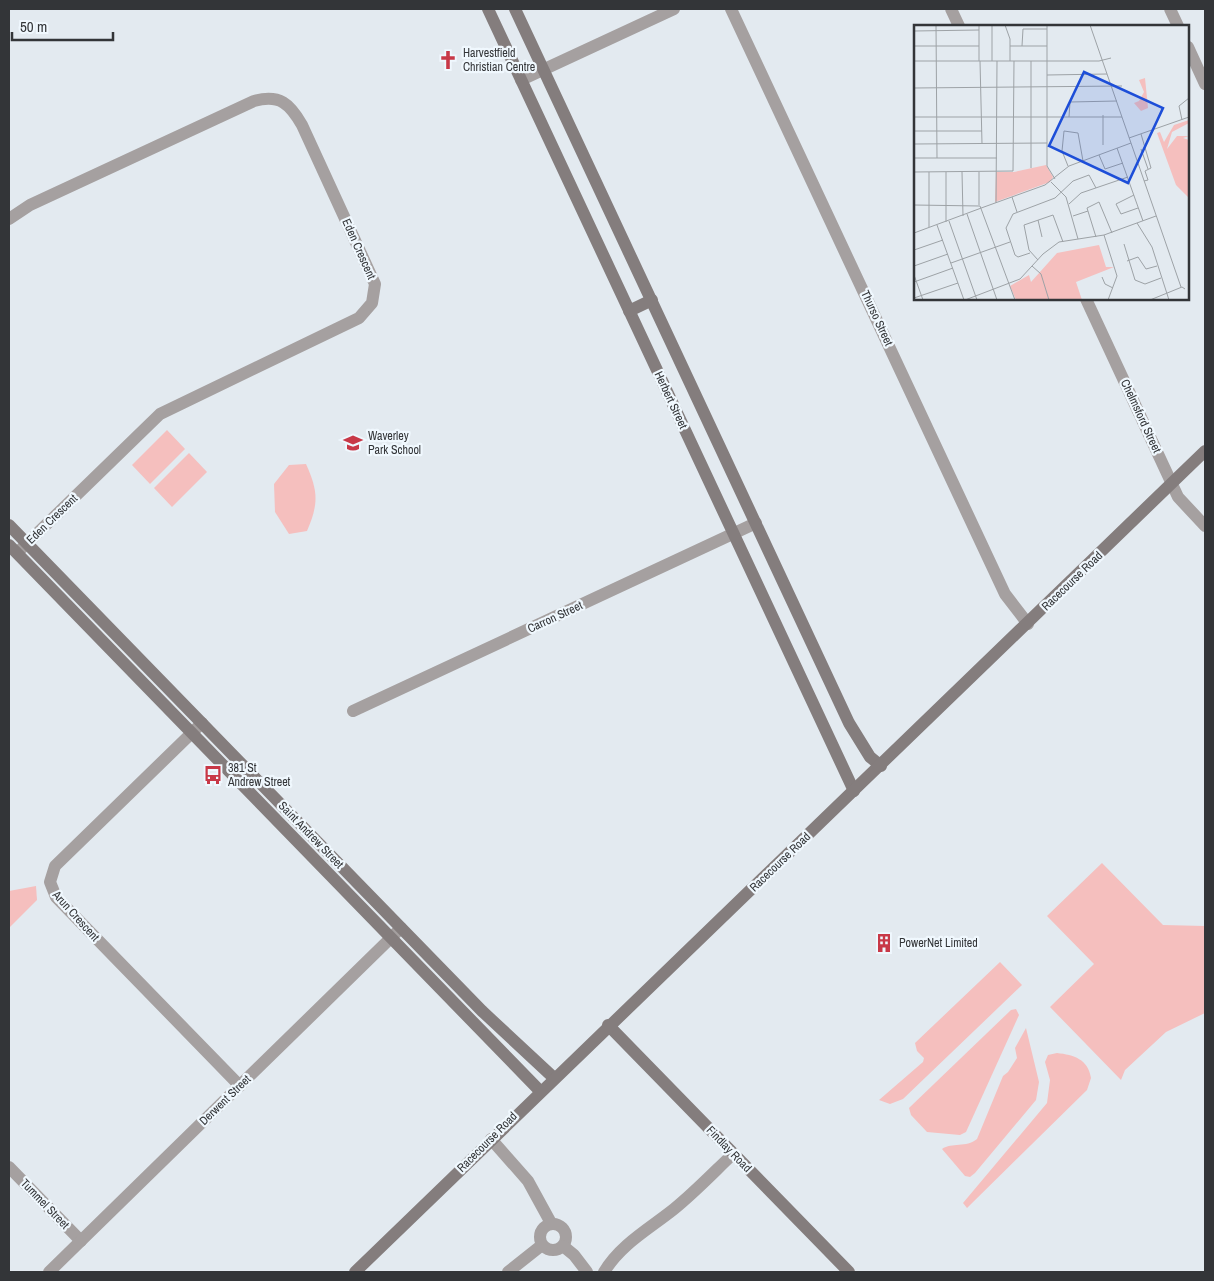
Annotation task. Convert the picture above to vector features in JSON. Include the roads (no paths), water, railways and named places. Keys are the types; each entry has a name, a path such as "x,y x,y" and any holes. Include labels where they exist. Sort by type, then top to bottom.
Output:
{"street":[{"name":"Herbert Street","path":"488,9 854,791"},
{"name":"Herbert Street","path":"515,9 849,723 870,757 881,766"},
{"path":"521,80 674,9"},
{"name":"Thurso Street","path":"731,9 1005,594 1028,624"},
{"path":"950,9 958,25"},
{"path":"1170,9 1178,25"},
{"path":"1189,49 1205,84"},
{"name":"Eden Crescent","path":"9,219 30,205 254,101 274,98 285,103 294,111 302,125 375,284 372,303 359,318 160,414 26,543 13,549"},
{"path":"629,311 652,300"},
{"name":"Chelmsford Street","path":"1086,300 1178,497 1205,526"},
{"name":"Racecourse Road","path":"355,1272 540,1091 881,766 1205,452"},
{"name":"Carron Street","path":"353,711 756,523"},
{"name":"Saint Andrew Street","path":"9,525 482,1011 554,1078"},
{"name":"Saint Andrew Street","path":"13,549 540,1091"},
{"name":"Arun Crescent","path":"202,723 55,866 51,875 51,888 56,897 240,1086"},
{"name":"Derwent Street","path":"48,1272 401,928"},
{"name":"Findlay Road","path":"608,1026 849,1272"},
{"path":"491,1139 528,1181 551,1223 564,1229 566,1240 563,1246 555,1250 542,1245"},
{"path":"604,1272 616,1255 634,1238 673,1210 734,1154"},
{"name":"Tummel Street","path":"9,1167 80,1241"},
{"path":"542,1245 540,1235 542,1230 551,1223"},
{"path":"508,1272 542,1245"},
{"path":"563,1246 574,1255 587,1272"}],"place":[{"name":"Harvestfield Christian Centre","path":"448,60"},
{"name":"Waverley Park School","path":"353,443"},
{"name":"381 St Andrew Street","path":"213,775"},
{"name":"PowerNet Limited","path":"884,943"}]}
